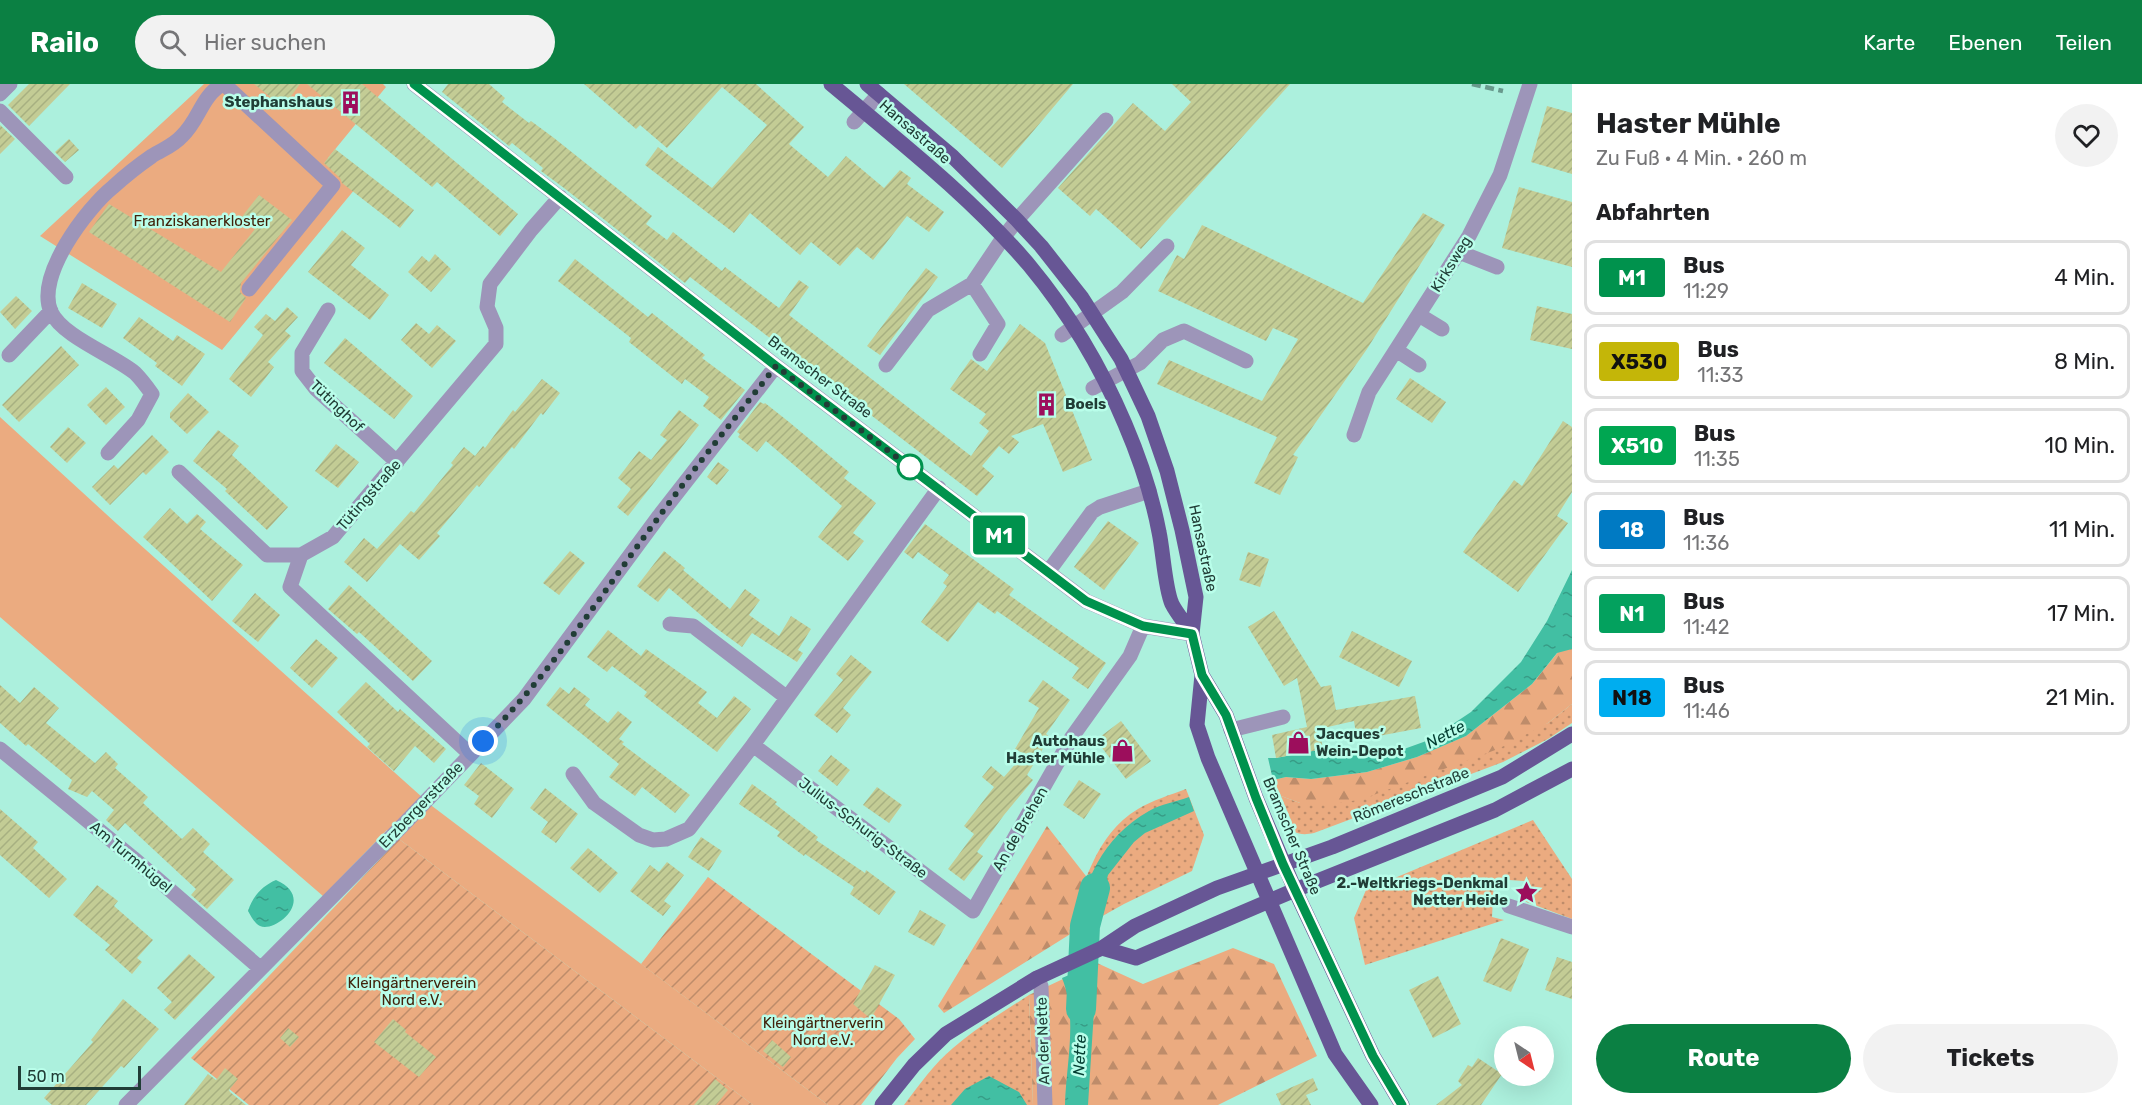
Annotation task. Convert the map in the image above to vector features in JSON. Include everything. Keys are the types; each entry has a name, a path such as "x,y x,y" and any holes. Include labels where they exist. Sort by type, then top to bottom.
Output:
{"main road":[{"name":"Hansastraße","path":"831,84 859,116 922,160 1029,265 1099,385 1125,424 1149,491 1159,531 1171,603 1192,634"},
{"name":"Hansastraße","path":"873,89 953,157 1041,246 1092,314 1126,371 1152,427 1178,510 1196,597 1192,634"},
{"name":"Bramscher Straße","path":"1192,634 1202,675 1226,715 1283,864 1373,1056 1402,1105"},
{"name":"Bramscher Straße","path":"1202,675 1197,725 1208,758 1335,1053 1371,1105"},
{"name":"Römereschstraße","path":"882,1105 914,1065 946,1034 1037,978 1099,949 1135,926 1217,888 1332,847 1502,777 1572,734"},
{"path":"1099,949 1136,958 1295,890 1495,810 1572,769"}],"street":[{"path":"0,94 10,84"},
{"path":"108,453 138,420 152,394 135,374 65,328 51,311 48,296 53,268 61,252 92,208 111,188 152,156 171,147 183,136 195,123 207,96 224,84 333,185 249,289"},
{"name":"Bramscher Straße","path":"414,84 776,366 1086,601 1143,626 1192,634"},
{"name":"Kirksweg","path":"1354,435 1368,392 1459,252 1500,175 1530,84"},
{"path":"859,116 873,89"},
{"path":"0,111 66,177"},
{"path":"886,365 928,310 972,284 1017,220 1106,120"},
{"name":"Tütingstraße","path":"301,555 333,537 496,344 496,328 487,306 490,284 531,230 560,197"},
{"path":"1068,331 1122,292 1167,246"},
{"path":"1459,252 1497,267"},
{"path":"972,284 998,324 980,354"},
{"name":"Tütinghof","path":"328,310 302,353 302,372 316,389 397,462"},
{"path":"9,355 51,311"},
{"path":"1419,315 1442,329"},
{"path":"1099,385 1145,359 1163,340 1184,331 1246,361"},
{"path":"1396,350 1419,364"},
{"name":"Erzbergerstraße","path":"127,1105 524,699 659,516 776,366"},
{"path":"178,472 267,555 301,555 290,587 470,754"},
{"path":"573,774 594,802 639,835 653,840 666,839 679,835 697,821 939,488"},
{"path":"1048,572 1092,512 1100,507 1149,491"},
{"path":"670,624 693,626 786,697"},
{"name":"An de Brehen","path":"973,911 1072,737 1130,656 1143,626"},
{"path":"1231,730 1283,717"},
{"name":"Julius-Schurig-Straße","path":"753,745 973,911"},
{"name":"Am Turmhügel","path":"0,749 133,858 260,968"},
{"path":"1509,906 1572,927"},
{"name":"An der Nette","path":"1037,978 1041,986 1045,1105"}],"green space":[{"name":"Franziskanerkloster","path":"204,84 383,84 386,87 328,158 360,183 222,350 40,236"},
{"path":"0,417 432,806 828,1105 753,1105 387,830 323,896 0,617"},
{"path":"1572,635 1572,704 1548,723 1498,749 1360,800 1316,805 1300,803 1281,796 1273,780 1286,777 1311,779 1367,772 1417,757 1466,736 1532,684"},
{"path":"1572,704 1572,723 1548,739 1503,762 1314,833 1297,833 1283,824 1291,820 1281,796 1300,803 1548,723"},
{"path":"1186,789 1204,835 1192,871 1068,933 1092,864 1111,833 1138,809"},
{"path":"1533,820 1572,879 1572,919 1524,901 1524,881 1494,879 1492,917 1504,920 1365,965 1354,918 1366,890"},
{"path":"1047,826 1086,876 1068,933 1072,933 944,1013 938,1006"},
{"name":"Kleingärtnerverein Nord e.V.","path":"399,839 753,1105 249,1105 191,1058"},
{"name":"Kleingärtnerverin Nord e.V.","path":"708,877 899,1019 915,1039 897,1058 861,1105 828,1105 641,964"},
{"path":"1233,948 1274,964 1317,1056 1218,1105 1033,1105 1029,995 1097,963 1143,984"},
{"path":"1029,995 1033,1105 904,1105 946,1054 980,1027"}],"water":[{"path":"1572,570 1572,649 1557,653 1532,684 1466,736 1417,757 1367,772 1311,779 1286,777 1273,780 1268,758 1323,749 1350,755 1404,749 1429,740 1471,712 1521,662 1547,621"},
{"path":"1189,797 1194,811 1145,833 1134,842 1108,875 1099,919 1072,933 1089,879 1107,848 1119,834 1149,811"},
{"path":"276,880 288,887 293,896 293,904 283,919 267,927 260,926 248,911 259,892"},
{"path":"1097,963 1088,1105 1065,1105 1070,1025 1067,993 1062,978"},
{"path":"989,1076 1019,1092 1027,1105 951,1105 965,1089"}],"building":[{"path":"29,84 70,84 29,126 8,105"},
{"path":"254,84 300,84 283,107"},
{"path":"307,84 362,84 518,214 500,236 437,182 432,187"},
{"path":"448,84 489,84 505,98 502,102 529,123 531,121 554,138 652,216 646,224 667,240 673,232 722,271 725,267 779,308 799,280 809,287 789,315 971,456 989,431 979,423 986,414 950,389 971,359 987,371 1020,324 1045,343 1092,460 1063,472 1043,424 1011,436 1019,442 1009,454 999,446 982,466 994,476 977,496 690,277 685,283 541,171 543,168 512,143 509,146 442,92"},
{"path":"584,84 756,84 804,127 789,144 828,177 846,156 884,188 900,170 911,178 907,184 944,212 929,232 907,216 873,260 857,247 840,266 811,242 800,255 750,213 734,233 645,165 658,147 712,188 767,125 722,87 667,148 640,125 636,129"},
{"path":"904,84 1073,84 1002,168"},
{"path":"1172,84 1290,84 1141,249 1096,209 1090,216 1058,188 1133,103 1165,131 1191,102"},
{"path":"1547,106 1572,113 1572,174 1531,162"},
{"path":"0,125 15,139 0,154"},
{"path":"69,139 79,150 65,162 55,152"},
{"path":"335,149 414,210 400,228 342,183 340,178 324,163"},
{"path":"1519,187 1572,202 1572,267 1502,248"},
{"path":"259,195 292,220 241,283 240,292 246,298 230,322 89,232 109,204 221,272 255,229 241,218"},
{"path":"1423,213 1445,225 1367,349 1293,455 1298,457 1280,495 1254,483 1277,437 1157,384 1169,360 1262,401 1298,339 1273,328 1266,341 1158,291 1177,255 1184,259 1202,225 1363,303"},
{"path":"342,230 365,248 351,265 389,295 370,320 308,272"},
{"path":"435,254 451,269 431,292 408,272 422,256 429,262"},
{"path":"575,259 648,317 652,313 705,355 702,358 745,390 721,420 703,406 709,397 685,379 682,384 629,342 631,338 558,281"},
{"path":"926,268 938,277 880,355 867,346"},
{"path":"82,283 117,304 102,328 68,308"},
{"path":"16,296 32,311 15,329 0,312"},
{"path":"1537,306 1572,314 1572,349 1530,340"},
{"path":"287,307 298,317 285,331 291,336 268,362 274,367 251,397 229,379 263,335 254,327 266,314 275,321"},
{"path":"139,317 173,341 177,335 205,354 182,386 155,366 157,363 123,338"},
{"path":"416,323 429,334 437,325 456,341 432,368 401,340"},
{"path":"345,338 413,396 394,419 324,363"},
{"path":"61,346 79,365 19,422 2,405"},
{"path":"1410,378 1446,402 1432,423 1396,399"},
{"path":"542,379 560,393 543,415 541,413 514,449 512,447 479,487 477,485 437,533 440,536 419,560 400,544 367,582 344,562 364,538 377,549 411,511 414,513 453,465 451,463 464,447 475,456 483,446 485,448 513,410 515,412"},
{"path":"106,387 125,407 106,425 87,405"},
{"path":"188,393 209,412 187,434 170,418 170,413"},
{"path":"760,402 765,403 849,472 844,478 876,503 853,533 864,541 848,561 818,537 842,506 766,441 757,452 738,437 740,434 737,432"},
{"path":"679,410 699,425 628,516 617,507 631,489 618,478 639,451 651,460 667,440 660,435"},
{"path":"1563,421 1572,427 1572,492 1557,516 1568,523 1518,592 1463,552 1514,480 1522,486"},
{"path":"68,427 86,443 67,463 50,447"},
{"path":"218,430 239,446 232,455 288,507 267,530 225,491 227,489 193,461"},
{"path":"152,435 169,452 146,475 143,472 110,505 92,487 114,465 118,469"},
{"path":"336,444 359,462 338,488 315,471"},
{"path":"718,462 729,470 717,485 707,477"},
{"path":"170,508 187,524 197,514 206,522 200,529 243,565 212,601 143,537"},
{"path":"1108,521 1139,543 1104,590 1074,567"},
{"path":"925,524 1014,589 1009,595 1106,663 1088,689 1072,678 1079,668 997,611 995,614 978,602 948,642 921,622 947,586 943,583 949,575 918,552 913,559 904,552"},
{"path":"570,551 585,563 559,595 543,583"},
{"path":"664,551 730,609 745,589 760,600 749,615 779,636 791,616 811,629 798,650 803,653 797,662 752,633 742,647 669,588 658,602 637,586"},
{"path":"1248,552 1269,559 1260,587 1239,580"},
{"path":"349,585 432,661 413,681 359,632 357,634 328,609"},
{"path":"255,593 280,615 258,642 232,621"},
{"path":"1274,611 1321,687 1331,685 1336,710 1415,696 1421,728 1357,740 1354,721 1319,729 1323,749 1276,758 1272,735 1307,727 1297,678 1284,686 1248,627"},
{"path":"608,630 641,656 646,649 707,692 698,703 717,718 734,696 751,709 717,752 644,696 647,692 612,666 607,672 587,657"},
{"path":"1352,631 1412,661 1399,687 1339,657"},
{"path":"316,639 338,658 312,688 290,668"},
{"path":"851,655 872,672 843,708 851,715 837,733 814,715 843,680 836,674"},
{"path":"1043,680 1070,700 1046,734 1050,737 1027,775 1033,780 977,852 983,856 964,881 948,869 974,834 964,826 994,787 982,777 991,766 1004,777 1024,754 1015,749 1039,708 1028,701"},
{"path":"366,682 398,712 400,709 446,749 434,763 415,746 394,771 367,747 370,744 337,712"},
{"path":"0,685 20,703 34,687 59,708 46,723 95,763 106,752 118,764 115,768 148,797 143,803 182,839 193,828 210,844 203,852 234,880 207,909 191,895 196,889 125,823 118,831 106,820 114,810 92,791 87,797 68,789 72,780 28,744 26,746 0,723"},
{"path":"560,687 569,694 574,687 590,699 585,705 608,723 618,711 632,722 619,739 624,742 622,744 690,795 675,813 642,787 635,796 609,777 619,764 546,705"},
{"name":"Autohaus Haster Mühle","path":"1121,721 1151,761 1126,779 1096,740"},
{"path":"831,755 850,770 837,786 818,771"},
{"path":"481,763 514,789 492,818 474,804 479,796 464,785"},
{"path":"1079,780 1101,794 1084,819 1063,805"},
{"path":"752,784 818,837 816,840 865,873 866,870 896,892 879,915 850,894 854,887 805,854 804,856 777,836 780,832 739,804"},
{"path":"877,787 902,805 889,823 863,805"},
{"path":"545,788 578,814 556,843 541,832 548,822 530,808"},
{"path":"0,809 38,842 33,848 67,879 49,898 0,855"},
{"path":"701,837 722,851 709,871 688,857"},
{"path":"588,848 618,873 600,893 570,868"},
{"path":"667,862 684,875 664,901 671,906 663,916 630,891 650,865 659,872"},
{"path":"97,885 118,901 114,906 153,940 137,958 142,962 132,974 105,950 110,945 73,915"},
{"path":"920,910 946,925 934,946 908,932"},
{"path":"1501,938 1529,949 1511,992 1483,981"},
{"path":"189,954 215,977 175,1020 164,1010 172,1002 157,988"},
{"path":"1557,957 1572,962 1572,999 1545,990"},
{"path":"875,965 895,975 871,1019 853,1004"},
{"path":"1438,976 1461,1024 1433,1038 1409,990"},
{"path":"123,999 159,1029 86,1105 52,1105 44,1098 93,1042 91,1040"},
{"path":"393,1019 436,1057 419,1077 374,1042"},
{"path":"288,1028 299,1037 290,1047 280,1038"},
{"path":"772,1040 791,1057 783,1067 763,1051"},
{"path":"1478,1058 1494,1069 1494,1086 1481,1105 1436,1105 1462,1085 1458,1081 1468,1065 1472,1067"},
{"path":"225,1068 238,1079 229,1090 230,1092 246,1105 184,1105 208,1074 216,1080"},
{"path":"1313,1078 1318,1090 1306,1095 1311,1105 1281,1105 1276,1094"},
{"path":"715,1079 728,1090 716,1105 694,1105"}],"waterway":[{"name":"Nette","path":"1081,1009 1085,926 1095,888"}],"railway":[{"path":"1472,84 1503,91"}],"bus line":[{"name":"M1","path":"414,84 776,366 1086,601 1143,626 1192,634 1202,675 1226,715 1283,864 1373,1056 1402,1105"}],"place":[{"name":"Stephanshaus","path":"351,102"},
{"name":"Boels","path":"1047,404"},
{"name":"Jacques’ Wein-Depot","path":"1298,743"},
{"name":"Autohaus Haster Mühle","path":"1123,750"},
{"name":"2.-Weltkriegs-Denkmal Netter Heide","path":"1526,892"}],"route":[{"path":"483,741 524,699 549,668 659,516 776,366 910,467"}]}
